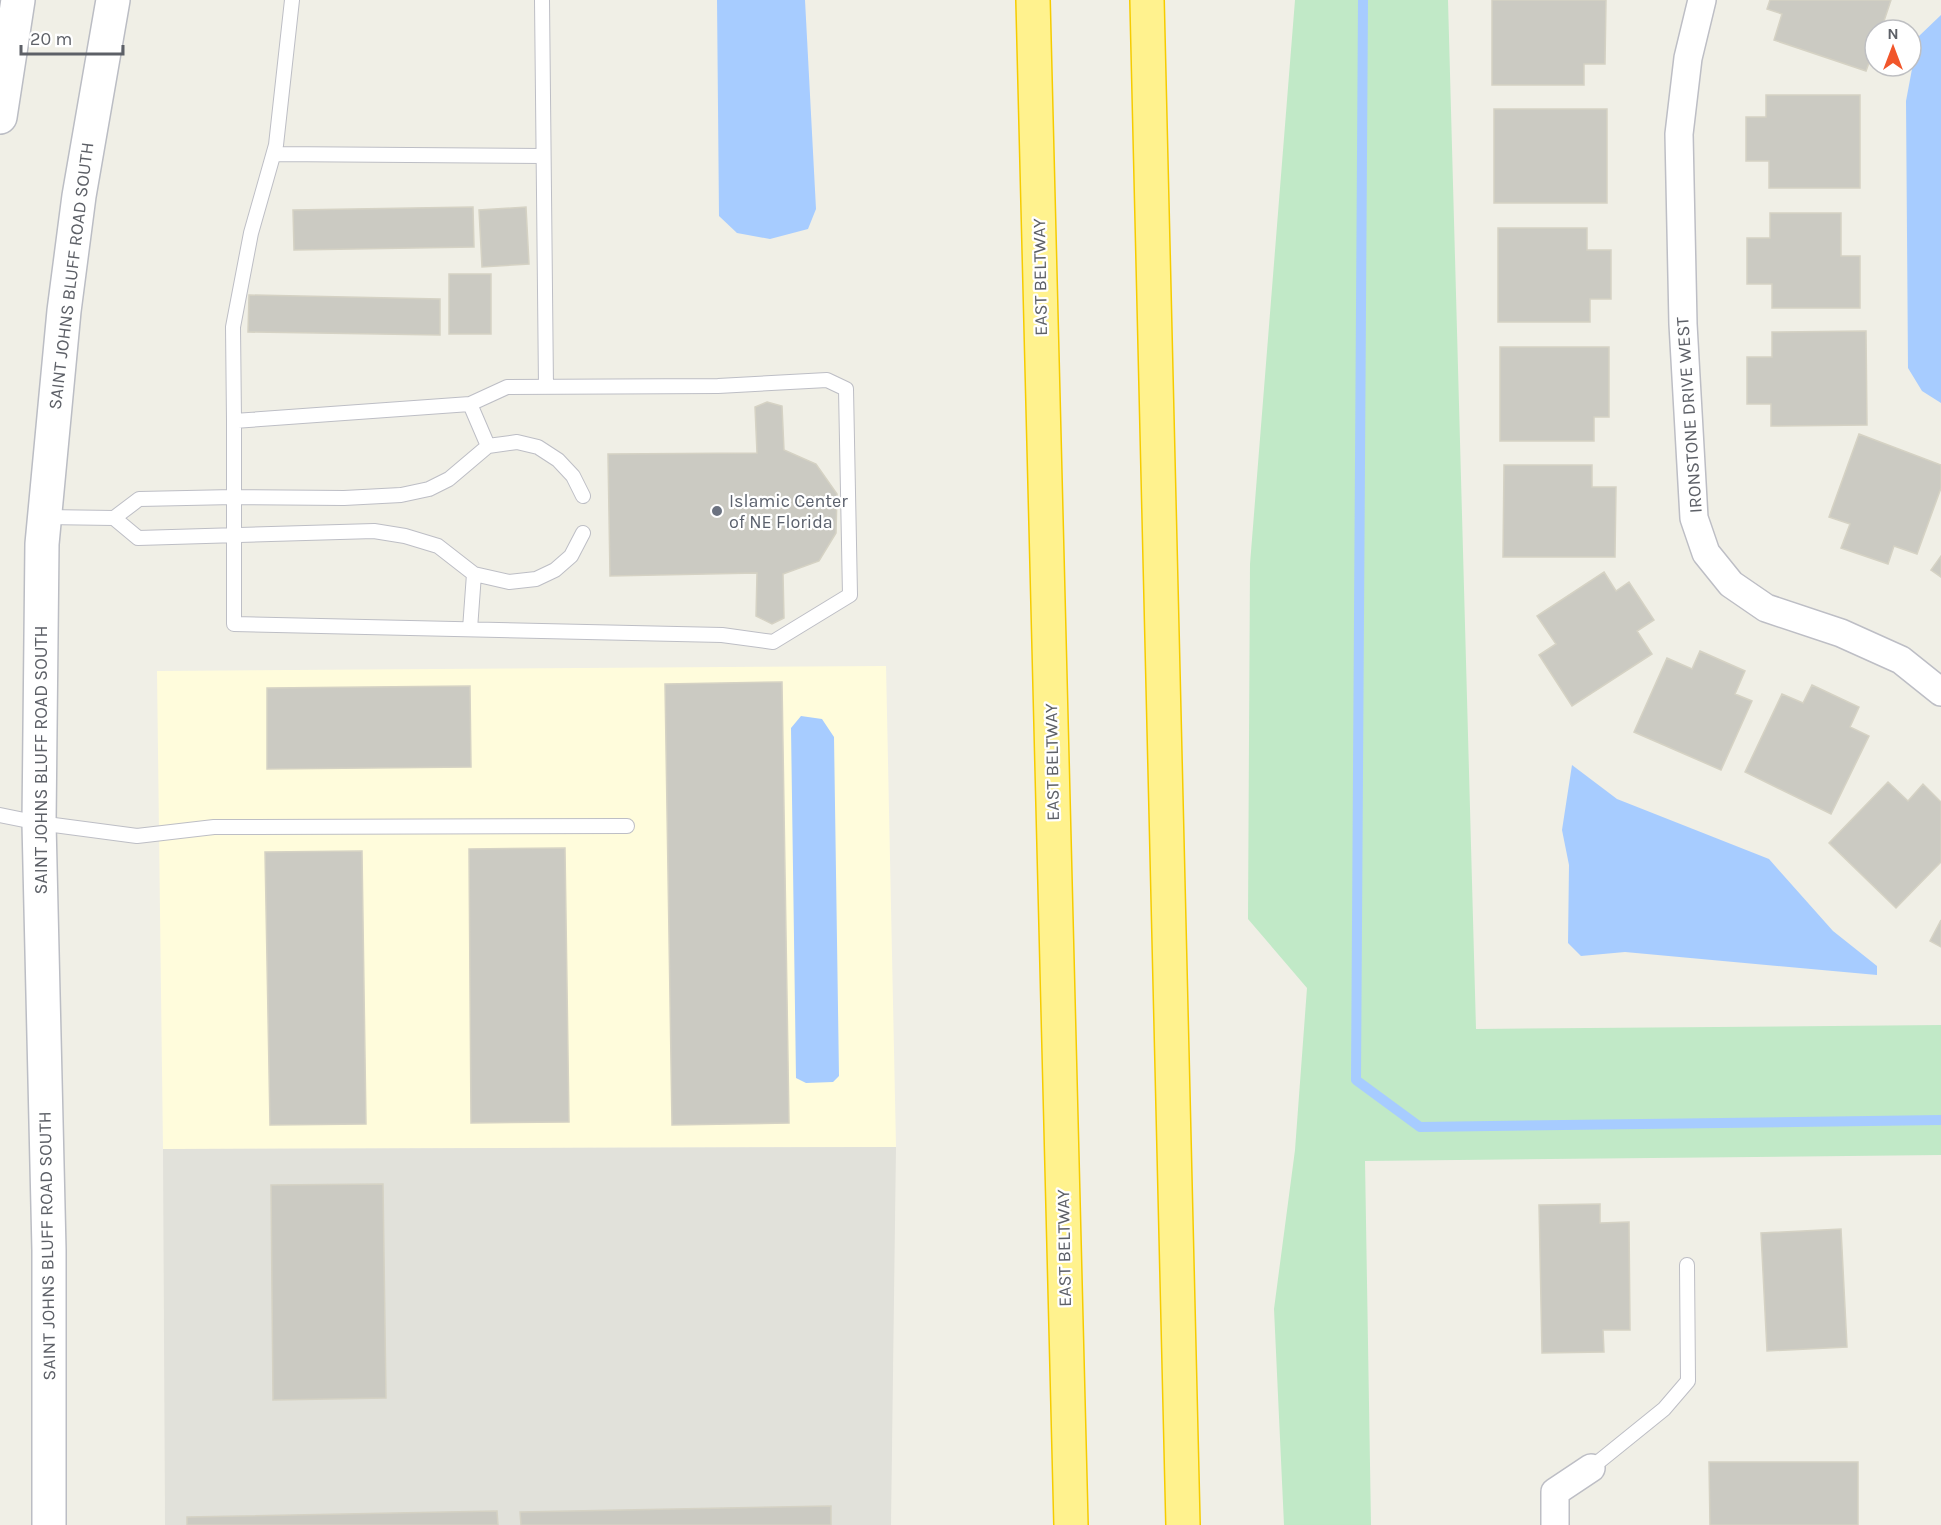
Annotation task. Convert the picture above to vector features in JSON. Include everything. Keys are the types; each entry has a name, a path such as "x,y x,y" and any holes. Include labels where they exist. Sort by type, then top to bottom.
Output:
{"highway":[{"name":"EAST BELTWAY","path":"1033,0 1071,1525"},
{"path":"1146,0 1183,1525"}],"main road":[{"path":"0,117 18,0"},
{"name":"SAINT JOHNS BLUFF ROAD SOUTH","path":"49,1525 49,1238 39,823 42,544 63,311 79,195 113,0"}],"street":[{"name":"IRONSTONE DRIVE WEST","path":"1702,0 1688,58 1679,134 1683,324 1694,518 1706,553 1731,584 1766,608 1841,633 1901,660 1941,692"},
{"path":"1556,1525 1554,1491 1591,1468"}],"lane":[{"path":"234,421 470,404 507,387 718,386 827,380 846,389 850,595 773,642 722,635 234,624 236,536 232,327 251,233 276,145 292,0"},
{"path":"542,0 546,387"},
{"path":"274,154 543,156"},
{"path":"470,404 488,446"},
{"path":"45,517 114,518 139,499 344,498 410,493 429,489 449,479 488,446 518,442 538,447 558,460 573,476 583,496"},
{"path":"114,518 138,538 374,531 405,536 438,546 474,574 509,582 536,579 555,570 570,556 583,533"},
{"path":"470,629 474,574"},
{"path":"0,815 39,823 137,836 214,827 627,826"},
{"path":"1591,1468 1664,1409 1688,1381 1687,1265"}],"shaded area":[{"path":"886,666 896,1147 163,1149 157,671"},
{"path":"896,1147 891,1525 165,1525 163,1149"}],"green space":[{"path":"1295,0 1448,0 1476,1029 1941,1025 1941,1155 1365,1161 1371,1525 1284,1525 1274,1309 1295,1150 1307,988 1248,919 1250,564"}],"water":[{"path":"717,0 805,0 816,209 808,229 770,239 737,233 719,216"},
{"path":"1941,15 1941,403 1922,391 1908,368 1906,101 1910,78 1923,78 1923,32"},
{"path":"801,716 822,719 834,737 839,1076 833,1082 806,1083 796,1078 791,728"},
{"path":"1572,765 1617,799 1769,859 1833,931 1877,966 1877,975 1625,952 1581,956 1568,943 1569,865 1562,830"}],"building":[{"path":"1492,0 1606,0 1605,64 1584,64 1584,85 1492,85"},
{"path":"1770,0 1891,0 1885,18 1863,18 1863,70 1774,40 1782,14 1767,9"},
{"path":"1766,95 1860,95 1860,188 1769,188 1769,161 1746,161 1746,117 1766,117"},
{"path":"1494,109 1607,109 1607,203 1494,203"},
{"path":"473,207 474,247 294,250 293,210"},
{"path":"526,207 529,264 482,267 479,210"},
{"path":"1770,213 1841,213 1841,256 1860,256 1860,308 1772,308 1772,284 1747,284 1747,238 1770,238"},
{"path":"1498,228 1587,228 1587,250 1611,250 1611,299 1590,299 1590,322 1498,322"},
{"path":"449,274 491,274 491,334 449,334"},
{"path":"249,295 440,299 440,335 248,332"},
{"path":"1866,331 1867,425 1771,426 1771,404 1747,404 1747,357 1772,357 1772,332"},
{"path":"1500,347 1609,347 1609,417 1594,417 1594,441 1500,441"},
{"path":"767,402 782,406 784,450 816,464 837,494 836,533 819,561 783,574 784,618 772,624 756,616 757,573 610,576 608,454 757,453 755,407"},
{"path":"1859,434 1941,465 1941,488 1917,554 1894,546 1888,564 1841,548 1850,524 1829,517"},
{"path":"1504,465 1592,465 1592,487 1616,487 1615,557 1503,557"},
{"path":"1941,556 1941,577 1931,570"},
{"path":"1604,572 1616,591 1629,582 1654,620 1637,631 1652,654 1572,706 1539,655 1556,644 1537,616"},
{"path":"1700,651 1745,671 1735,694 1752,701 1721,770 1634,732 1667,658 1692,669"},
{"path":"782,682 789,1123 672,1125 665,684"},
{"path":"1812,685 1859,707 1850,727 1869,736 1831,814 1745,772 1782,694 1803,703"},
{"path":"470,686 471,767 267,769 267,688"},
{"path":"1888,782 1908,801 1923,784 1941,802 1941,862 1896,908 1829,843"},
{"path":"565,848 569,1122 471,1123 469,849"},
{"path":"362,851 366,1124 270,1125 265,852"},
{"path":"1941,920 1941,947 1930,941"},
{"path":"383,1184 386,1398 273,1400 271,1185"},
{"path":"1600,1204 1600,1223 1629,1222 1630,1330 1603,1330 1604,1352 1542,1353 1539,1205"},
{"path":"1841,1229 1847,1347 1767,1351 1761,1233"},
{"path":"1709,1462 1858,1462 1858,1525 1710,1525"},
{"path":"831,1506 831,1525 521,1525 520,1512"},
{"path":"497,1511 498,1525 187,1525 187,1517"}],"waterway":[{"path":"1363,0 1356,1080 1420,1127 1941,1120"}],"place":[{"name":"Islamic Center of NE Florida","path":"717,511"}]}
